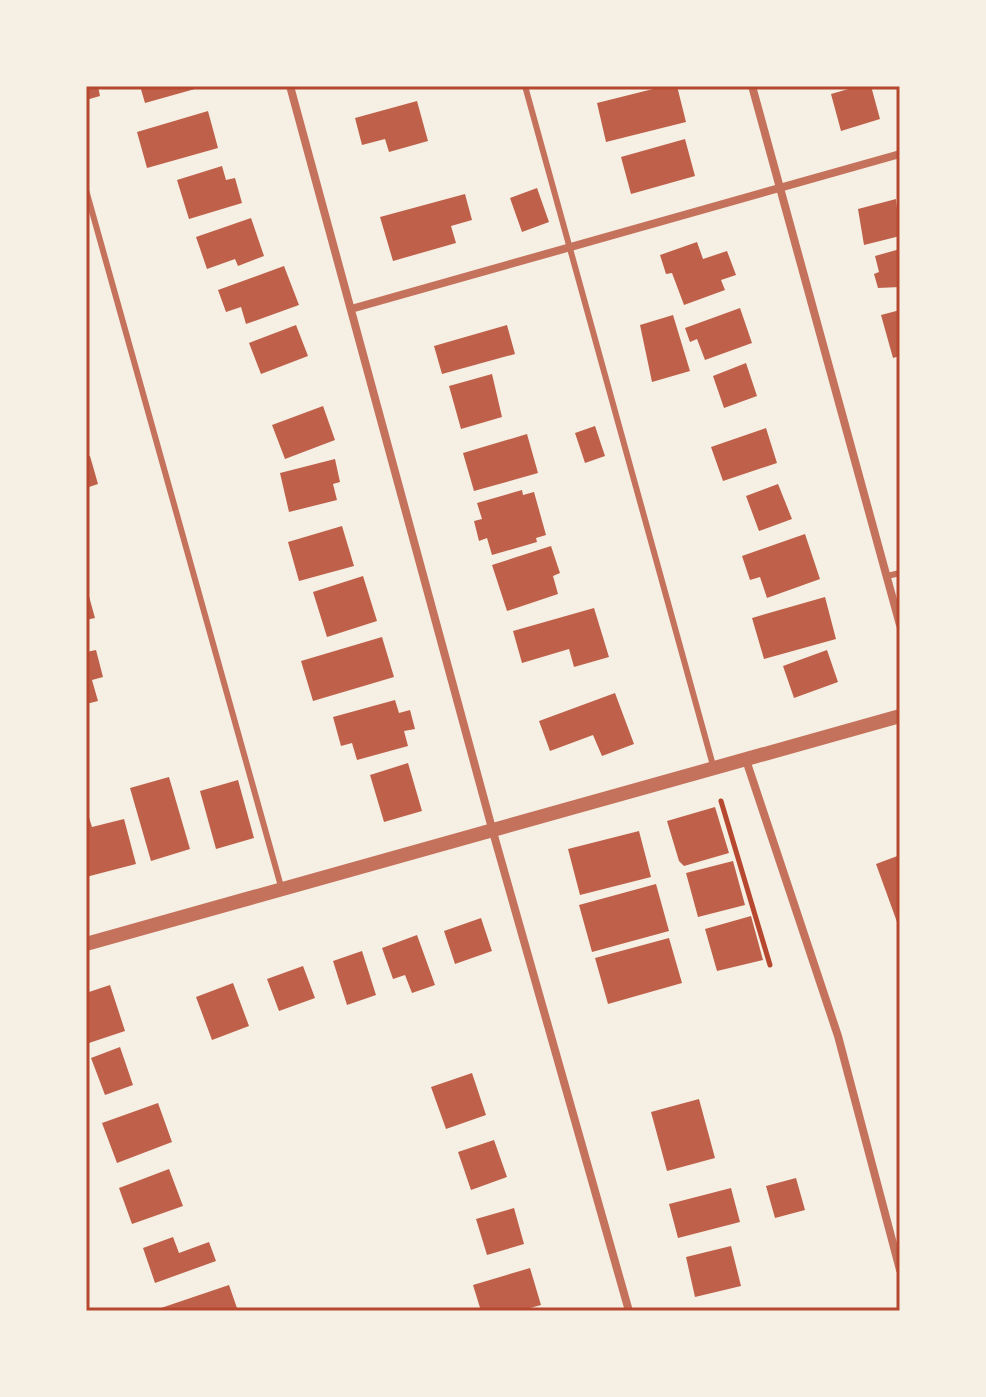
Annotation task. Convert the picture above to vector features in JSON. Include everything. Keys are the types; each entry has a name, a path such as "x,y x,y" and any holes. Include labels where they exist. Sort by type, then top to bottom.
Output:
{"street":[{"path":"290,86 493,832 629,1311"},
{"path":"752,86 900,625"},
{"path":"351,309 900,154"},
{"path":"86,944 900,716"},
{"path":"746,760 838,1036 900,1270"}],"lane":[{"path":"525,86 714,769"},
{"path":"86,190 282,890"},
{"path":"887,576 900,573"}],"path":[{"path":"721,801 770,965"}],"building":[{"path":"86,86 98,86 100,96 86,100"},
{"path":"140,86 201,86 202,87 145,103"},
{"path":"665,86 677,86 686,122 606,142 597,103"},
{"path":"871,86 880,119 841,131 831,94"},
{"path":"417,101 428,141 389,152 385,139 362,145 355,118"},
{"path":"208,111 218,148 147,168 137,132"},
{"path":"685,139 695,176 631,194 621,157"},
{"path":"222,166 226,180 235,178 242,203 189,219 177,180"},
{"path":"537,188 549,222 522,232 510,198"},
{"path":"465,194 472,220 451,226 456,243 393,261 380,217"},
{"path":"896,199 900,236 864,245 858,209"},
{"path":"251,218 264,256 238,266 235,259 207,269 196,237"},
{"path":"697,242 703,259 727,251 736,275 721,280 725,290 684,305 672,273 666,274 660,255"},
{"path":"900,249 900,287 878,288 874,274 879,272 875,256"},
{"path":"284,266 299,305 246,324 241,307 226,312 218,290"},
{"path":"740,308 752,343 705,360 697,339 690,342 685,328"},
{"path":"900,310 900,356 893,358 881,315"},
{"path":"673,315 690,371 652,382 640,325"},
{"path":"296,325 308,356 261,374 249,343"},
{"path":"507,325 515,354 442,374 434,346"},
{"path":"746,363 757,396 724,408 713,376"},
{"path":"492,374 502,417 461,429 449,386"},
{"path":"323,406 335,440 285,459 272,425"},
{"path":"595,426 605,456 585,463 575,433"},
{"path":"766,428 777,463 723,481 711,447"},
{"path":"527,434 538,473 474,491 463,453"},
{"path":"90,456 98,484 86,488 86,457"},
{"path":"335,459 340,482 333,484 337,500 289,512 280,473"},
{"path":"778,484 792,519 759,531 746,496"},
{"path":"522,490 523,495 534,492 546,535 536,538 537,542 492,555 487,538 479,541 474,521 482,519 477,503"},
{"path":"342,526 354,566 299,581 288,542"},
{"path":"805,534 820,579 767,598 760,577 750,580 742,556"},
{"path":"551,546 560,573 553,576 558,594 507,611 492,565"},
{"path":"363,576 377,621 327,637 313,592"},
{"path":"86,590 95,618 86,620"},
{"path":"825,597 836,639 764,659 752,618"},
{"path":"594,608 609,657 574,667 569,649 522,663 513,631"},
{"path":"382,637 394,677 313,701 301,661"},
{"path":"96,650 103,677 92,680 98,701 86,704 86,652"},
{"path":"827,650 838,682 794,698 783,666"},
{"path":"615,693 634,744 602,756 593,735 550,751 539,721"},
{"path":"395,700 399,713 410,710 415,729 404,731 408,746 357,760 352,743 341,746 333,717"},
{"path":"408,763 422,811 384,822 370,775"},
{"path":"169,777 190,849 151,861 130,788"},
{"path":"238,780 254,838 216,849 200,791"},
{"path":"715,807 729,853 684,866 679,861 667,821"},
{"path":"86,808 92,827 124,819 136,864 86,877"},
{"path":"639,831 651,877 580,895 568,849"},
{"path":"900,855 900,921 897,922 876,864"},
{"path":"733,861 745,905 698,917 686,873"},
{"path":"656,884 669,931 592,952 579,905"},
{"path":"751,916 763,960 717,971 705,929"},
{"path":"481,918 492,951 455,964 444,931"},
{"path":"417,935 435,985 412,993 405,975 393,979 382,948"},
{"path":"669,938 682,983 608,1004 595,958"},
{"path":"362,951 376,995 347,1005 333,961"},
{"path":"303,966 315,998 279,1011 267,979"},
{"path":"233,983 249,1026 212,1040 196,997"},
{"path":"110,985 125,1031 86,1044 86,993"},
{"path":"120,1047 133,1085 105,1095 91,1058"},
{"path":"472,1073 486,1115 446,1129 431,1087"},
{"path":"699,1099 715,1158 667,1171 651,1112"},
{"path":"158,1103 172,1142 117,1163 102,1123"},
{"path":"494,1140 507,1177 471,1190 458,1152"},
{"path":"169,1169 183,1206 132,1224 119,1188"},
{"path":"796,1178 805,1210 775,1218 766,1186"},
{"path":"731,1188 740,1222 678,1238 669,1204"},
{"path":"514,1208 524,1244 487,1255 476,1219"},
{"path":"173,1237 179,1253 209,1242 216,1261 155,1283 143,1248"},
{"path":"731,1246 741,1286 695,1297 686,1257"},
{"path":"530,1268 541,1305 519,1311 481,1311 473,1285"},
{"path":"229,1285 238,1311 155,1311 155,1310"}]}
